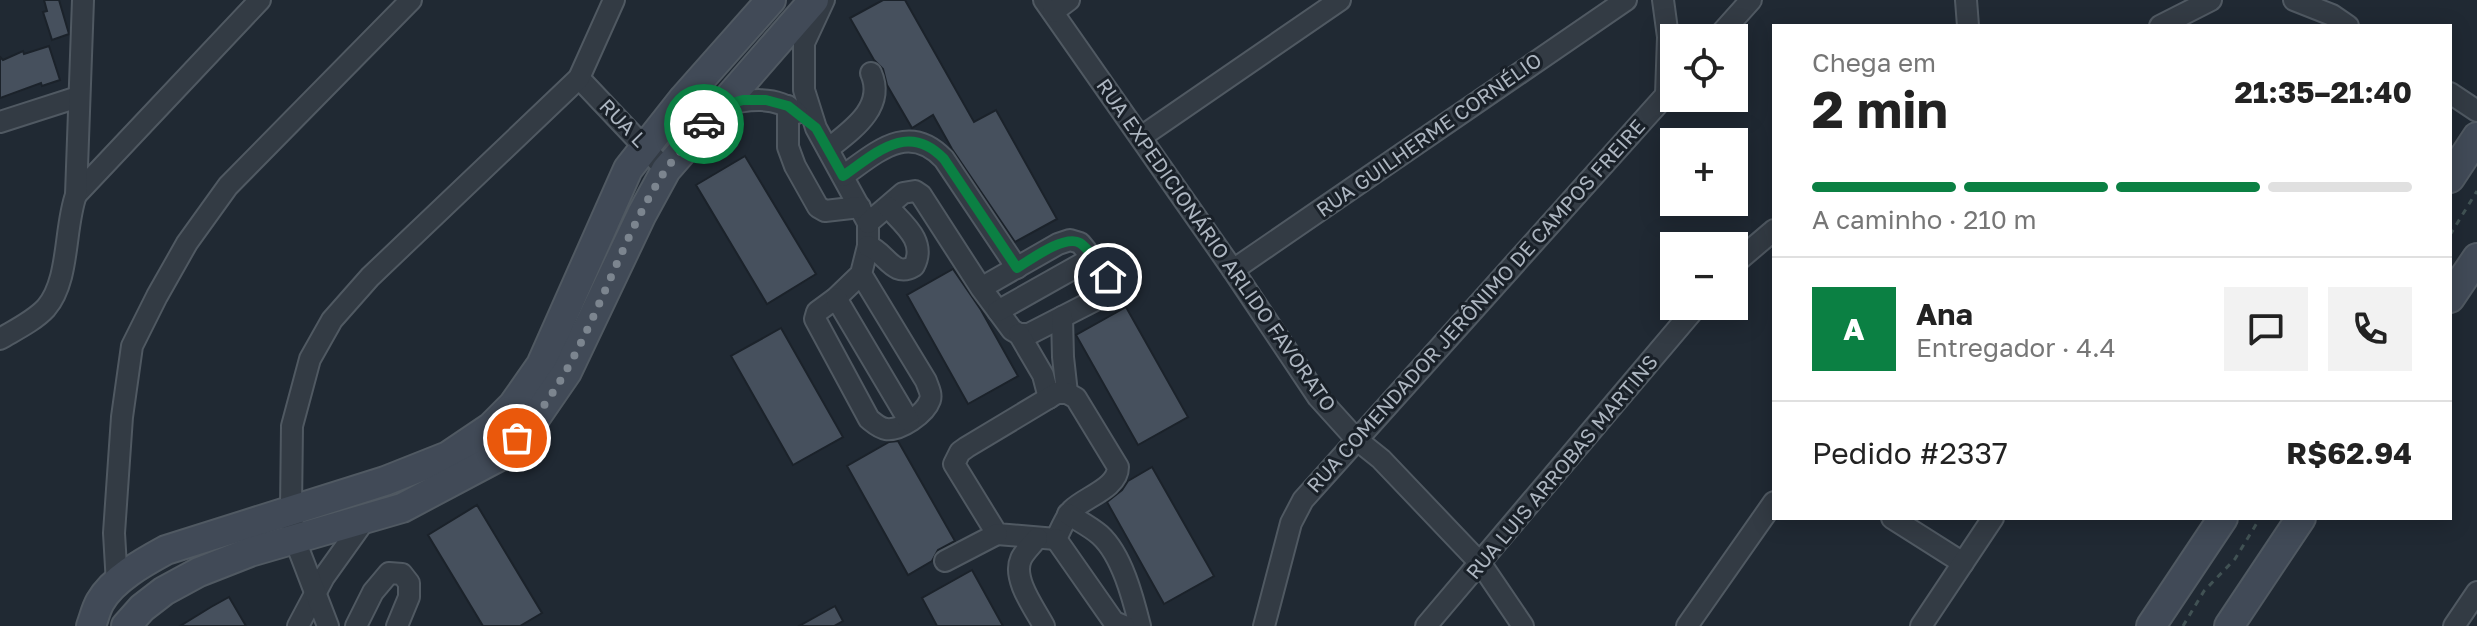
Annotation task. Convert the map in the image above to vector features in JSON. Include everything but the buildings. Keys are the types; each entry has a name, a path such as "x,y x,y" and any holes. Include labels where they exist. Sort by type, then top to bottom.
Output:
{"street":[{"path":"0,339 45,309 57,288 76,195 83,0"},
{"path":"76,195 260,0"},
{"path":"118,582 114,533 122,417 132,346 187,243 228,186 411,0"},
{"path":"328,626 295,540 291,509 292,426 310,359 332,320 370,277 579,78 614,0"},
{"path":"96,621 100,602 118,582 166,550 385,481 448,456 491,427 513,405 541,365 628,169 684,98 771,0"},
{"path":"136,620 164,591 199,572 250,552 402,508 500,456 534,420 567,372 666,170 814,0"},
{"path":"824,0 804,43 804,90 816,128 864,215 868,246 861,274 817,312 815,319 869,419 887,430 898,428 925,408 930,400 930,391 861,274"},
{"path":"1141,137 1340,0"},
{"name":"RUA GUILHERME CORNÉLIO","path":"1233,270 1626,0"},
{"path":"1663,0 1666,24"},
{"path":"1730,24 1751,0"},
{"path":"1966,0 1968,24"},
{"path":"2164,24 2211,0"},
{"path":"2294,0 2335,22"},
{"name":"RUA EXPEDICIONÁRIO ARLIDO FAVORATO","path":"1055,4 1141,137 1318,397 1481,564 1523,626"},
{"path":"828,149 853,130 872,106 877,95 871,73"},
{"name":"RUA L","path":"579,78 666,170"},
{"path":"2452,94 2477,111"},
{"path":"0,122 78,97"},
{"path":"718,107 743,100 766,100 788,106 816,128"},
{"name":"RUA COMENDADOR JERÔNIMO DE CAMPOS FREIRE","path":"1264,626 1291,523 1303,500 1660,102"},
{"path":"788,106 788,147 818,207 825,211 864,215 888,207 909,191 921,195 981,288 1012,330 1019,334 1029,334 1105,295 1108,277 1080,243 1070,240 981,288"},
{"path":"2452,175 2477,137"},
{"path":"843,176 887,145 919,141 932,147 944,159 1017,268"},
{"path":"868,246 897,270 906,271 914,266 919,250 917,240 888,207"},
{"path":"1748,252 1772,232"},
{"path":"998,311 1092,258"},
{"path":"2452,295 2477,258"},
{"path":"836,298 909,421"},
{"path":"1058,396 1063,357 1062,317"},
{"name":"RUA LUIS ARROBAS MARTINS","path":"1426,626 1685,320"},
{"path":"1019,334 1058,396"},
{"path":"997,534 954,464 960,452 1058,396 1076,398 1118,467 1114,481 1079,503 1020,560 1020,579 1044,626"},
{"path":"1687,626 1772,505"},
{"path":"1068,514 1100,535 1110,548 1131,590 1140,626"},
{"path":"1895,520 1963,563"},
{"path":"1921,626 1992,520"},
{"path":"2151,626 2222,520"},
{"path":"2229,626 2300,520"},
{"path":"298,626 316,592 364,521"},
{"path":"945,561 997,534 1046,538"},
{"path":"1046,538 1103,619 1124,626"},
{"path":"356,626 373,592 389,573 402,574 409,583 409,597 397,626"},
{"path":"118,582 134,591 136,620"},
{"path":"2454,626 2477,592"}],"path":[{"path":"2452,232 2477,191"},
{"path":"2183,626 2204,591 2235,559 2259,520"}],"way so far":[{"path":"517,438 534,420 567,372 644,209 666,170 704,124"}],"route":[{"path":"704,124 718,107 743,100 766,100 788,106 816,128 843,176 887,145 919,141 932,147 944,159 1017,268 1070,240 1080,243 1108,277"}]}
